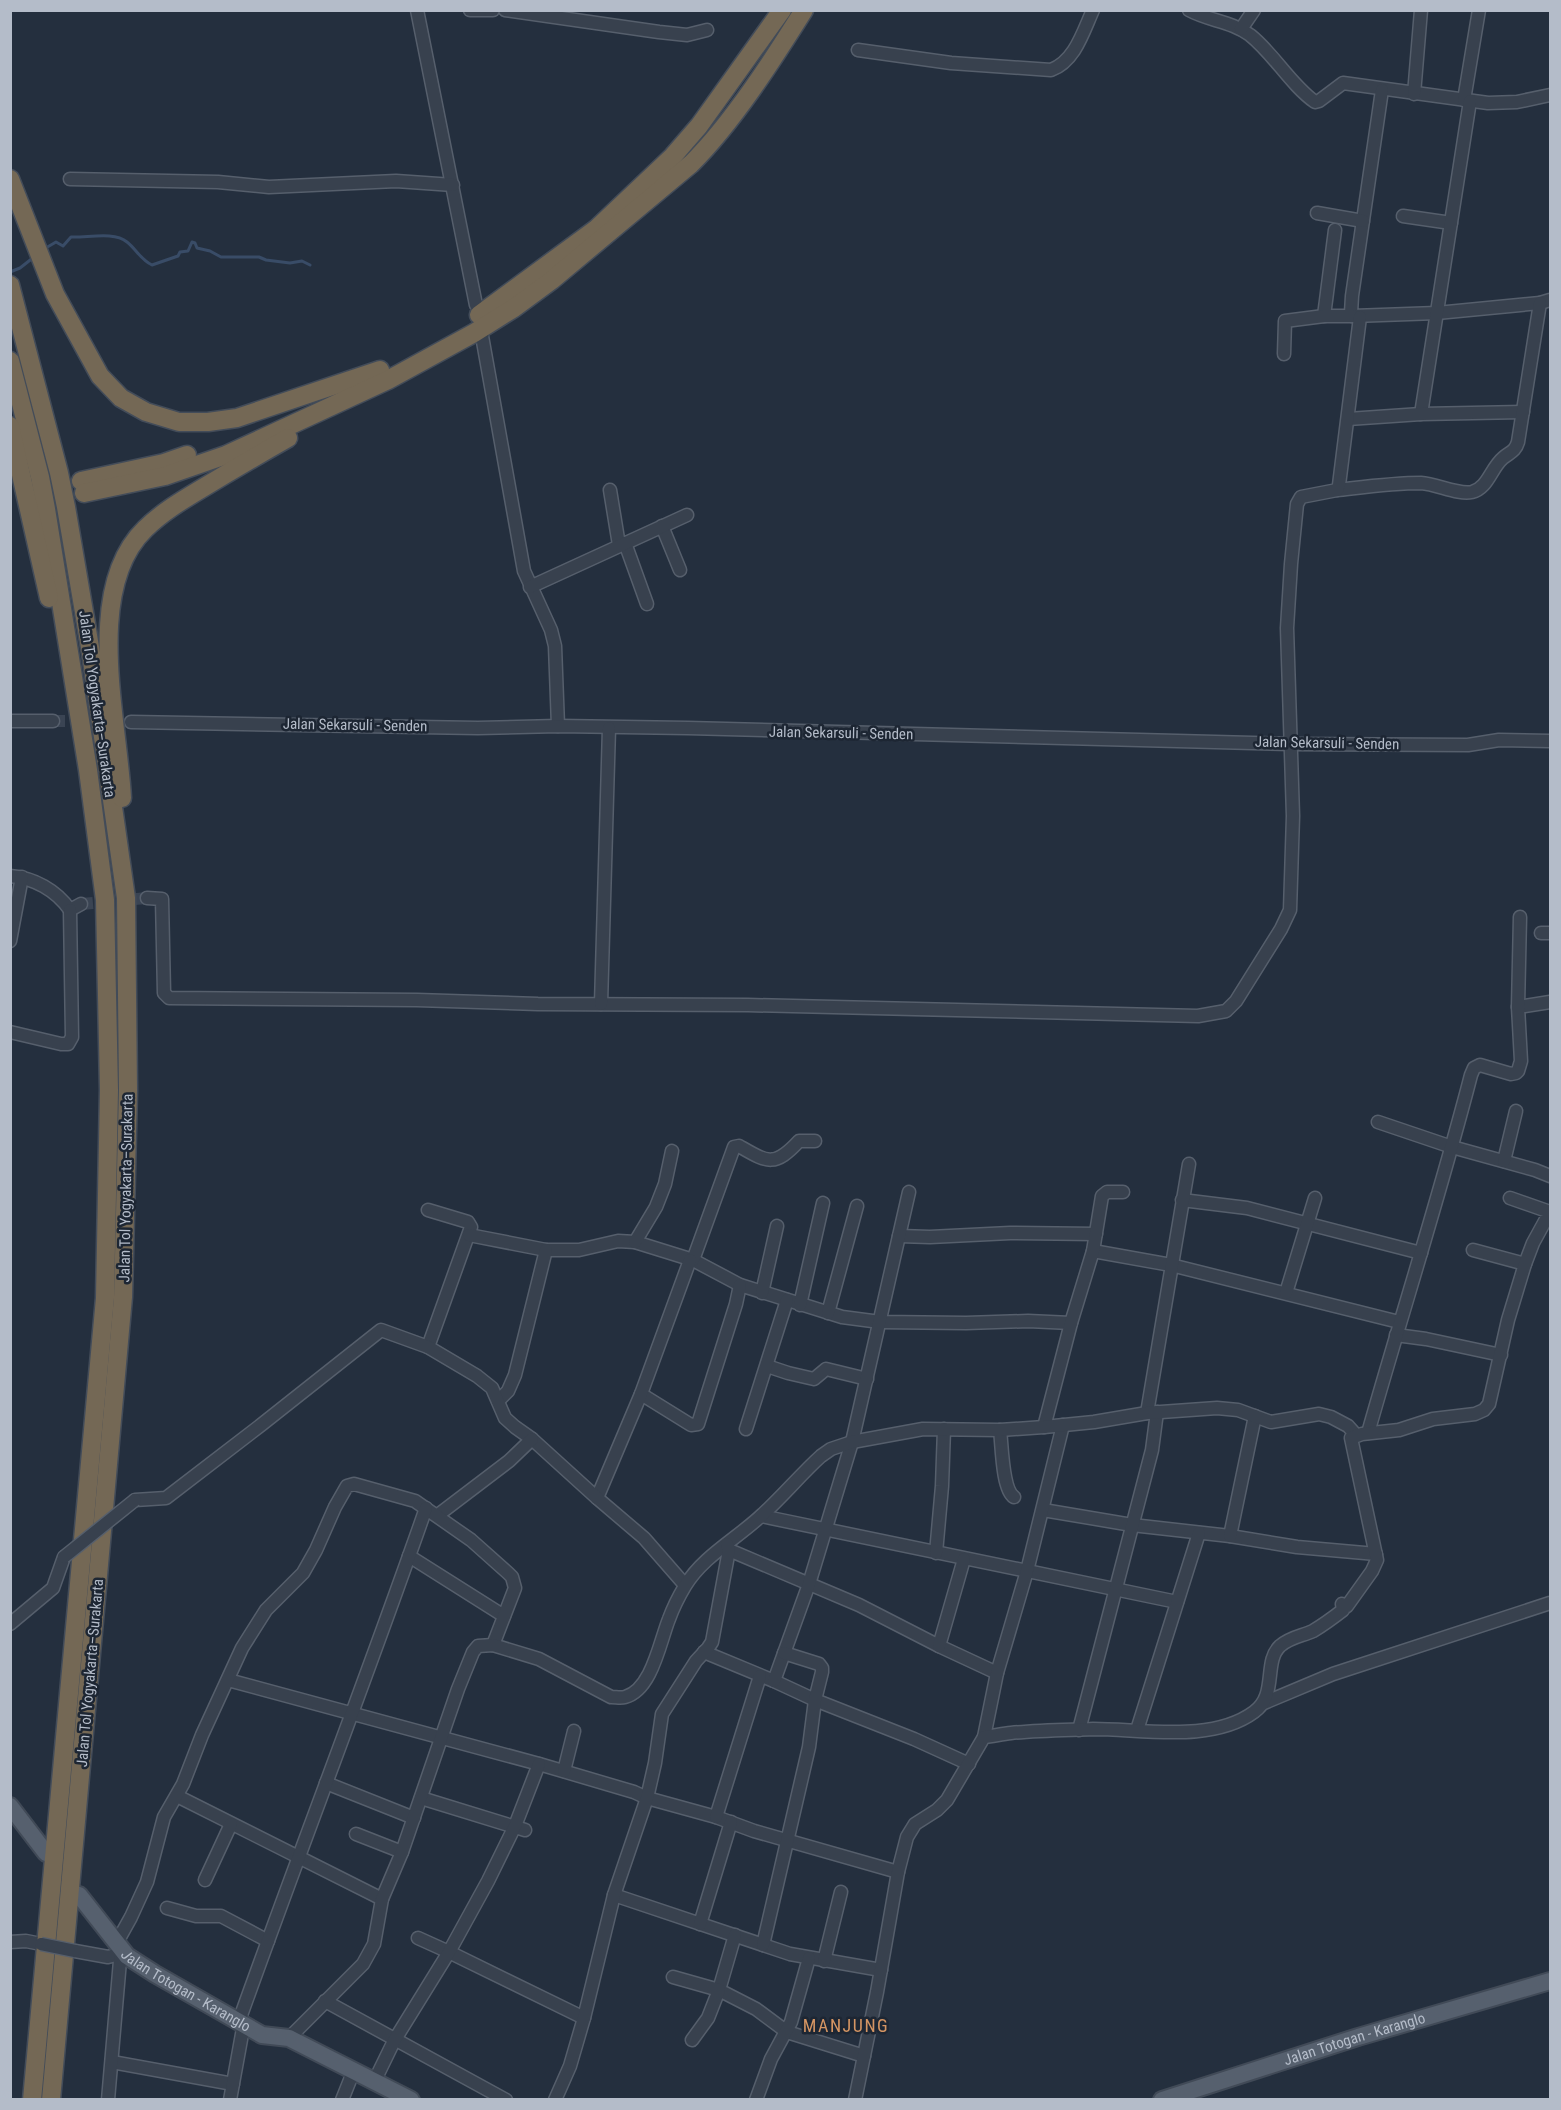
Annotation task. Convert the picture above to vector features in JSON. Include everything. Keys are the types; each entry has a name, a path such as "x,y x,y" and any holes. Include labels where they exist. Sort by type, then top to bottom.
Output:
{"highway":[{"path":"126,898 120,772 108,659 109,604 118,569 128,548 143,530 166,510 494,306 596,229 686,141 782,10"},
{"path":"82,487 164,463 224,442 384,375 474,333 513,308 552,280 691,164 711,144 785,42 804,10"},
{"path":"10,179 56,294 96,369 121,398 147,412 179,422 208,422 237,418 384,375"},
{"name":"Jalan Tol Yogyakarta–Surakarta","path":"10,285 66,507 91,652 126,898 128,1090 123,1297 51,2100"},
{"name":"Jalan Tol Yogyakarta–Surakarta","path":"10,361 46,509 88,770 105,900 109,1090 105,1298 32,2100"},
{"path":"10,426 88,770"}],"main road":[{"path":"10,1806 46,1853"},
{"name":"Jalan Totogan - Karanglo","path":"79,1895 119,1949 155,1974 262,2035 289,2038 411,2100"},
{"name":"Jalan Totogan - Karanglo","path":"1162,2100 1358,2037 1551,1981"}],"street":[{"path":"417,10 476,305"},
{"path":"470,10 493,10"},
{"path":"505,10 687,35 707,30"},
{"path":"858,50 951,63 1051,70 1059,67 1071,56 1093,10"},
{"path":"1189,10 1241,29 1265,49 1315,102 1343,83 1467,100 1517,102 1551,95"},
{"path":"1241,29 1254,10"},
{"path":"1414,94 1421,10"},
{"path":"1421,414 1451,223 1479,10"},
{"path":"1356,316 1351,314 1352,296 1382,90"},
{"path":"70,179 208,182 278,187 396,181 453,185"},
{"path":"1317,213 1363,220"},
{"path":"1403,216 1451,223"},
{"path":"1324,316 1335,230"},
{"path":"147,898 162,899 164,993 169,998 417,999 1198,1016 1226,1011 1250,980 1290,910 1293,816 1287,628 1290,564 1297,504 1301,497 1337,490 1419,483 1464,492 1475,491 1488,480 1502,459 1514,452 1516,448 1545,302 1437,313 1324,316 1285,321 1284,354"},
{"path":"1337,490 1348,419 1356,316"},
{"path":"482,336 524,571 551,630 555,646 558,726"},
{"path":"1348,419 1421,414 1523,412"},
{"path":"610,490 622,544 647,604"},
{"path":"530,587 687,515"},
{"path":"662,526 680,570"},
{"path":"10,721 53,721"},
{"name":"Jalan Sekarsuli - Senden","path":"131,722 478,728 558,726 688,728 1291,744 1468,745 1499,740 1551,741"},
{"path":"601,1004 609,728"},
{"path":"10,941 16,876 39,883 70,910 72,1038 68,1044 61,1044 10,1032"},
{"path":"70,910 81,904"},
{"path":"1362,1434 1396,1335 1474,1068 1480,1065 1508,1074 1518,1071 1521,1050 1518,1007 1520,917"},
{"path":"1518,1007 1551,1002"},
{"path":"1504,1161 1516,1111"},
{"path":"1378,1122 1452,1147 1551,1176"},
{"path":"597,1498 641,1394 734,1147 739,1146 767,1160 786,1154 799,1140 815,1141"},
{"path":"635,1242 656,1207 665,1184 672,1151"},
{"path":"1078,1730 1152,1450 1152,1413 1171,1265 1189,1164"},
{"path":"1044,1427 1071,1323 1093,1251 1103,1195 1109,1191 1123,1192"},
{"path":"774,1681 809,1584 852,1442 909,1192"},
{"path":"1286,1293 1315,1198"},
{"path":"1264,1703 1275,1655 1280,1646 1294,1637 1312,1632 1343,1610 1342,1604 1347,1606 1376,1565 1376,1554 1351,1438 1362,1434 1399,1430 1433,1419 1468,1416 1484,1410 1491,1400 1508,1320 1525,1264 1551,1212 1510,1198"},
{"path":"1182,1200 1247,1208 1421,1253"},
{"path":"800,1305 823,1203"},
{"path":"828,1313 857,1206"},
{"path":"428,1210 468,1222 471,1227 428,1347"},
{"path":"762,1293 777,1226"},
{"path":"899,1236 930,1237 1010,1233 1096,1234"},
{"path":"469,1235 546,1250 579,1250 618,1241 635,1242 691,1260 740,1285 762,1293 828,1313 880,1322 1071,1323"},
{"path":"1537,1236 1551,1235"},
{"path":"498,1401 508,1391 514,1375 546,1250"},
{"path":"1473,1250 1525,1264"},
{"path":"1093,1251 1171,1265 1399,1322"},
{"path":"641,1394 691,1425 698,1425 740,1285"},
{"path":"746,1429 787,1300"},
{"path":"10,1624 53,1588 64,1557 135,1500 166,1498 381,1330 428,1347 477,1376 492,1388 505,1418 644,1538 685,1585"},
{"path":"1396,1335 1501,1355"},
{"path":"767,1366 814,1379 826,1369 867,1379"},
{"path":"289,2038 368,1958 374,1944 382,1899 402,1852 458,1689 475,1648 480,1645 493,1645 539,1659 604,1694 624,1698 637,1690 649,1673 669,1619 685,1585 707,1561 728,1547 821,1456 831,1449 852,1442 923,1429 1000,1430 1044,1427 1152,1413 1217,1408 1238,1410 1277,1422 1319,1414 1331,1417 1362,1434"},
{"path":"1230,1536 1255,1416"},
{"path":"855,2100 898,1872 907,1837 911,1827 942,1805 984,1737 997,1673 1027,1571 1063,1425"},
{"path":"936,1552 944,1429"},
{"path":"1000,1430 1006,1483 1010,1494 1014,1497"},
{"path":"438,1515 509,1461 532,1439"},
{"path":"108,2100 119,1949 145,1888 164,1817 177,1796 242,1648 266,1610 303,1573 347,1486 354,1484 415,1501 471,1540 512,1577 514,1588 493,1645"},
{"path":"230,2100 242,2022 268,1941 426,1508"},
{"path":"1043,1510 1132,1525 1230,1536 1297,1547 1376,1554"},
{"path":"761,1516 1177,1602"},
{"path":"1137,1730 1199,1533"},
{"path":"728,1547 859,1605 997,1673"},
{"path":"555,2100 570,2067 614,1895 646,1798 656,1757 662,1714 696,1660 710,1645 714,1635 728,1547"},
{"path":"409,1556 504,1616"},
{"path":"939,1646 964,1559"},
{"path":"984,1737 1011,1733 1078,1730 1173,1731 1218,1728 1246,1717 1264,1703 1333,1674 1551,1602"},
{"path":"704,1652 969,1764"},
{"path":"764,1945 809,1747 815,1700 822,1672 821,1666 811,1660 784,1653"},
{"path":"716,1817 760,1676"},
{"path":"228,1680 564,1771 634,1792 646,1798 732,1822 748,1829 898,1872"},
{"path":"564,1771 574,1731"},
{"path":"375,2080 394,2041 449,1952 520,1828 539,1764"},
{"path":"326,1783 414,1818"},
{"path":"177,1796 382,1899"},
{"path":"421,1798 520,1828"},
{"path":"700,1924 732,1822"},
{"path":"205,1880 231,1824"},
{"path":"356,1834 402,1852"},
{"path":"824,1961 841,1892"},
{"path":"614,1895 809,1958 880,1970"},
{"path":"167,1908 196,1916 221,1916 268,1941"},
{"path":"692,2040 708,2018 735,1935"},
{"path":"418,1938 584,2018"},
{"path":"10,1942 26,1941 108,1957 119,1949"},
{"path":"756,2100 771,2059 787,2032 809,1958"},
{"path":"674,1977 719,1990 756,2009 787,2032 864,2056"},
{"path":"325,2001 394,2041 506,2100"},
{"path":"112,2062 233,2084"},
{"path":"342,2100 354,2070"}],"waterway":[{"path":"44,249 56,242 63,246 71,237 108,236 127,242 152,265 178,256 180,252 188,251 192,242 197,248 221,257 259,257 290,263 302,261 310,265"},
{"path":"10,272 20,268 34,257"}],"tunnel":[{"path":"53,721 85,721"},
{"path":"81,904 147,898"}],"district":[{"name":"MANJUNG","path":"846,2026"}]}
